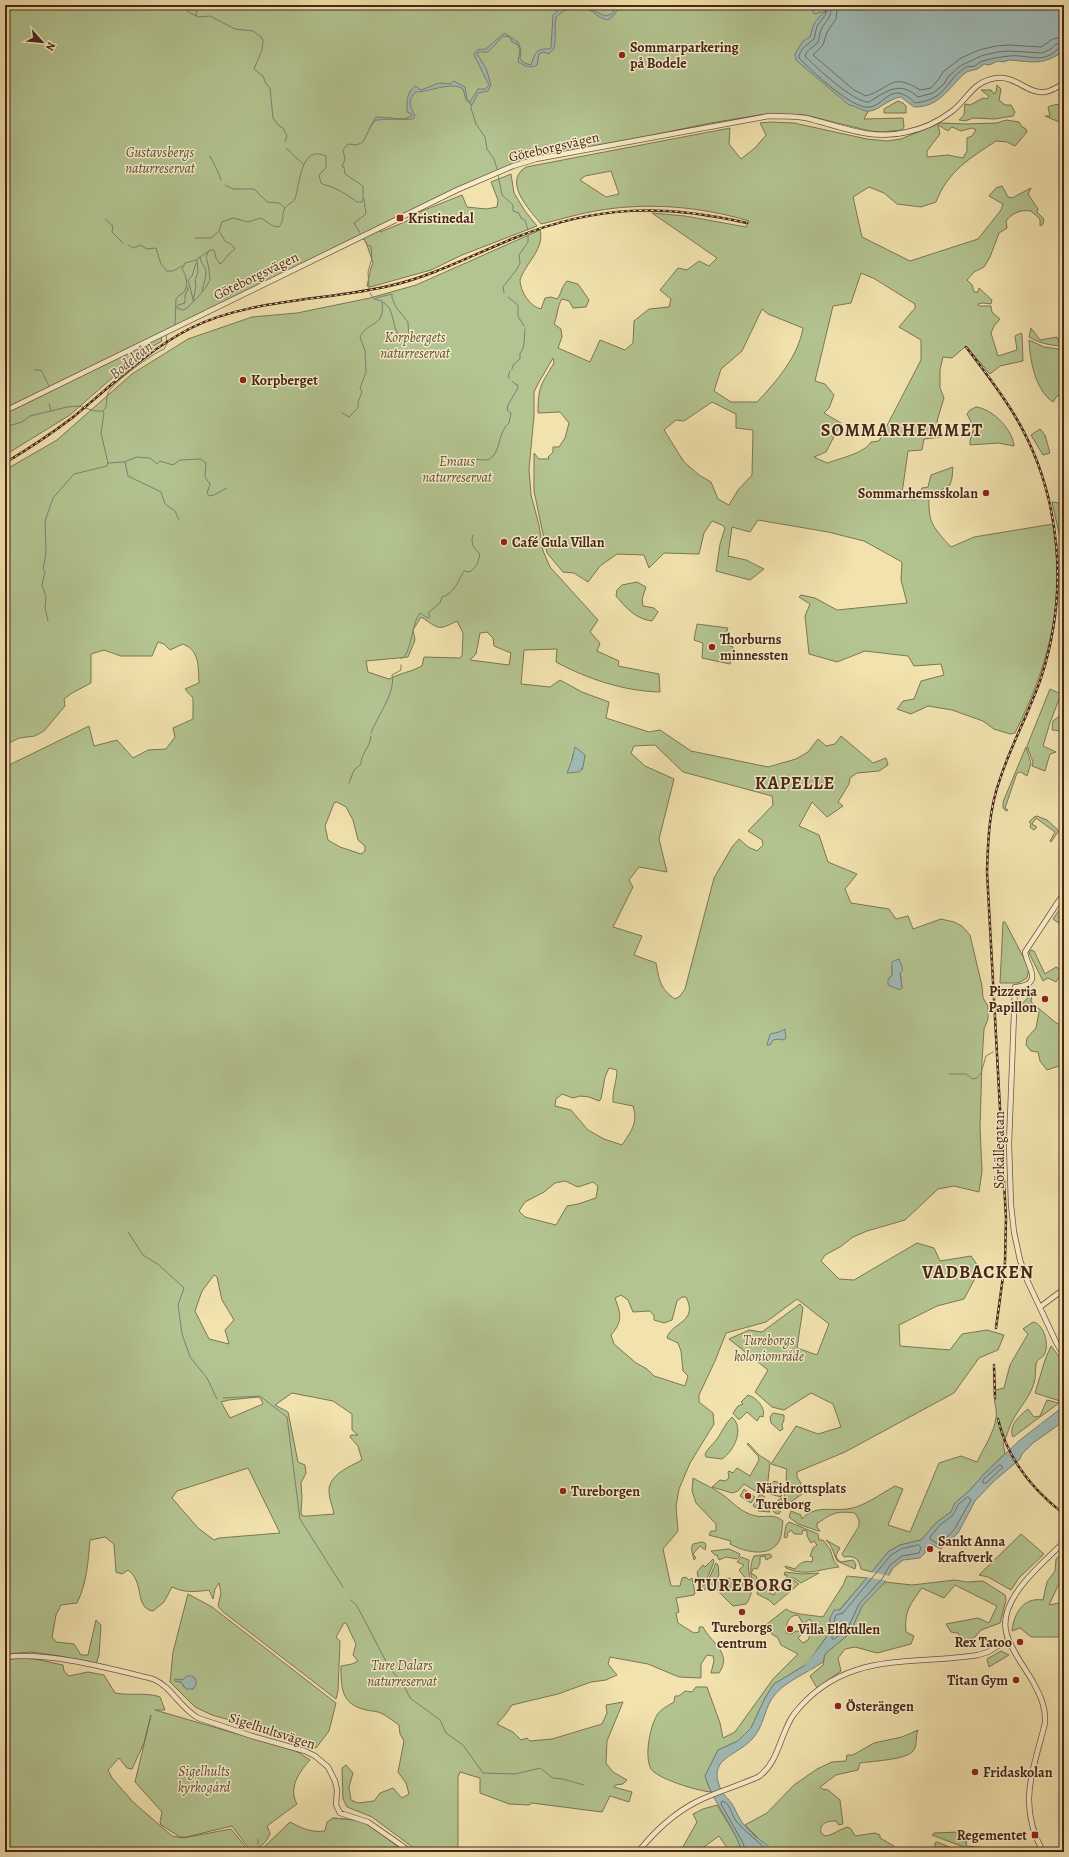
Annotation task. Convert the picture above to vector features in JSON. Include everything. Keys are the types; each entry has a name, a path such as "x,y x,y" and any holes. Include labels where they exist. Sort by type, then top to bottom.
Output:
{"street":[{"name":"Göteborgsvägen","path":"5,411 481,178 513,166 536,159 769,116 794,116 870,134 894,135 922,127 946,116 958,107 974,88 995,78 1010,79 1040,92 1048,92 1064,83"},
{"name":"Sörkällegatan","path":"1064,893 1025,952 1032,968 1032,978 1026,985 1015,987 1009,1144 1011,1205 1014,1232 1022,1267 1057,1344 1064,1355"},
{"path":"1040,1307 1064,1289"},
{"path":"1044,1852 1030,1819 1028,1794 1045,1723 1045,1711 1041,1697 1008,1640 1005,1630 1006,1621 1015,1594 1027,1579 1064,1542"},
{"path":"638,1852 653,1834 671,1818 692,1804 758,1777 765,1771 771,1764 794,1714 817,1692 838,1677 856,1669 874,1665 978,1656 1008,1640"},
{"name":"Sigelhultsvägen","path":"5,1657 32,1656 60,1659 159,1681 186,1710 205,1721 304,1751 315,1756 328,1768 335,1781 337,1790 336,1806 340,1813 368,1822 411,1852"}],"green space":[{"name":"Gustavsbergs naturreservat","path":"5,5 925,5 864,119 903,118 904,127 902,130 882,132 870,131 805,115 767,114 710,123 521,163 379,227 380,232 407,221 417,213 462,195 467,207 486,209 497,207 498,200 491,182 511,174 514,193 525,211 537,226 462,255 431,270 370,287 367,286 373,263 366,242 360,236 160,333 162,341 129,363 70,415 5,455"},
{"path":"997,85 1001,89 999,100 1005,105 1011,105 1015,112 1013,116 995,119 973,118 965,121 959,120 964,115 965,104 970,105 983,98 987,99 989,96 981,90 991,90 994,94 996,92"},
{"path":"1064,97 1064,124 1045,116 1050,116 1048,107 1059,104"},
{"path":"898,101 906,106 906,113 884,113 884,109"},
{"path":"1006,120 1019,122 1027,132 1015,146 1007,142 996,141 968,160 953,174 941,191 936,202 921,207 897,204 884,193 869,187 853,197 862,237 910,261 978,239 1001,210 1003,204 989,196 996,188 1002,186 1008,197 1012,198 1031,188 1028,194 1038,209 1037,212 1044,219 1043,224 1040,226 1040,219 1031,211 1020,211 1011,216 1006,221 1007,228 999,233 990,257 984,267 974,272 967,280 972,285 974,292 978,292 979,288 992,300 991,304 983,303 978,304 979,306 991,306 992,312 1000,319 994,326 991,333 998,356 1017,350 1015,336 1021,333 1023,361 1000,366 990,374 966,346 952,358 943,357 940,370 940,388 944,398 937,421 941,437 924,439 922,450 908,451 902,493 902,498 915,500 922,488 928,487 931,475 953,467 950,485 929,497 930,514 933,525 951,547 974,537 1053,524 1057,580 1052,632 1037,682 1015,733 1010,734 994,729 983,721 952,710 928,706 911,714 897,709 903,701 914,699 921,681 944,675 941,664 914,666 908,656 865,651 837,662 809,654 805,616 810,604 799,597 801,595 815,598 837,610 907,603 901,580 902,562 864,541 828,532 758,520 750,532 732,527 728,556 746,560 764,569 750,580 716,571 720,544 725,528 722,525 712,521 704,533 699,554 664,553 649,568 644,555 617,554 600,566 588,582 574,573 563,572 547,553 534,491 534,453 539,459 549,459 548,457 553,452 553,447 559,447 565,438 569,423 560,412 538,413 541,386 554,363 553,358 534,392 534,416 529,469 531,495 539,525 543,551 550,567 598,620 590,632 600,643 597,651 619,661 618,666 659,674 660,692 619,687 581,674 556,662 557,649 524,650 521,684 550,687 560,680 582,692 609,702 606,718 649,732 660,730 691,751 768,767 796,759 808,752 818,739 826,746 835,744 841,736 873,763 886,758 888,765 879,771 857,773 850,778 849,784 838,802 843,806 827,817 812,802 799,826 819,835 828,862 857,874 845,889 851,903 889,909 896,919 908,916 913,929 941,919 954,922 962,926 970,935 982,986 983,998 988,1006 988,1019 984,1029 982,1061 980,1128 982,1171 979,1192 954,1186 938,1189 905,1220 867,1231 853,1237 840,1247 825,1255 821,1261 839,1279 854,1280 917,1243 934,1248 940,1261 971,1256 980,1269 964,1299 937,1306 899,1325 900,1346 950,1350 962,1334 987,1330 1004,1335 998,1350 979,1358 954,1393 845,1452 797,1472 797,1477 801,1483 800,1487 802,1494 781,1509 779,1514 775,1513 770,1507 776,1507 786,1498 784,1496 786,1489 787,1469 771,1464 796,1426 818,1434 841,1427 833,1404 811,1393 784,1410 772,1407 755,1392 768,1370 729,1339 749,1330 762,1332 800,1304 803,1308 797,1348 817,1355 829,1324 797,1299 766,1322 726,1333 699,1395 699,1402 713,1413 714,1424 690,1463 679,1489 676,1506 678,1531 663,1549 671,1586 680,1586 682,1578 686,1577 689,1580 692,1578 695,1593 694,1595 676,1598 679,1612 676,1613 678,1623 694,1633 699,1632 699,1627 703,1627 722,1654 724,1660 723,1666 719,1673 711,1673 714,1661 713,1656 707,1655 701,1664 701,1678 679,1677 648,1664 610,1657 608,1664 617,1675 606,1680 591,1682 558,1694 512,1705 497,1724 513,1732 521,1740 527,1738 530,1741 552,1739 602,1724 607,1713 606,1705 623,1702 607,1741 606,1763 613,1772 627,1780 623,1784 615,1785 614,1787 632,1792 629,1802 610,1796 602,1812 532,1803 529,1805 509,1804 480,1793 480,1778 460,1772 458,1777 458,1845 456,1852 419,1852 372,1817 347,1807 343,1799 342,1768 346,1765 353,1773 349,1787 351,1800 358,1803 374,1801 380,1793 393,1788 402,1798 409,1794 406,1783 398,1772 404,1741 400,1734 399,1725 381,1713 366,1710 352,1704 344,1694 341,1681 341,1666 358,1661 353,1655 356,1644 346,1623 344,1623 336,1637 340,1641 338,1691 336,1699 222,1611 218,1606 221,1593 219,1583 215,1589 213,1599 209,1590 190,1592 172,1587 164,1602 153,1611 147,1609 143,1605 133,1575 128,1570 122,1574 116,1572 114,1544 105,1537 90,1540 83,1588 77,1603 61,1605 56,1615 52,1637 56,1642 74,1644 81,1655 88,1655 96,1620 101,1625 99,1655 96,1664 60,1656 32,1652 5,1654 5,767 89,726 94,746 117,740 133,758 148,750 166,749 175,737 173,728 193,719 193,698 185,689 199,683 198,665 195,655 189,647 183,644 170,650 164,644 158,642 152,656 121,656 104,650 91,654 91,683 64,699 65,706 44,731 35,736 19,738 5,745 5,470 57,440 132,374 188,339 252,317 297,313 370,298 416,285 540,230 540,243 523,273 520,284 526,298 537,308 541,309 545,298 551,297 557,299 567,281 578,284 589,300 586,307 573,308 569,301 562,299 554,324 561,329 562,337 558,348 590,362 600,340 625,350 633,343 634,321 649,309 669,307 671,299 660,290 678,268 687,270 699,261 709,266 717,258 652,213 685,216 746,227 749,221 692,209 653,206 614,208 595,211 541,224 525,204 517,188 519,173 526,167 730,128 729,144 741,159 755,148 766,135 760,123 794,123 867,139 887,141 901,139 940,123 997,123","holes":["938,125 948,131 952,127 961,131 972,128 976,130 972,136 967,138 967,151 963,158 948,155 927,157 927,151 940,134","611,171 619,194 606,197 580,180 585,176","861,273 875,279 915,304 915,308 899,327 921,340 921,360 879,441 871,442 868,446 857,452 827,463 814,457 826,452 841,423 824,413 829,408 834,395 825,384 815,381 833,306 851,303","762,309 768,314 803,328 791,359 772,386 757,402 731,402 714,391 721,369 742,351","712,402 736,414 736,428 753,430 752,475 738,490 729,505 718,499 711,482 699,475 684,462 664,430 676,420 684,421","421,617 439,627 446,626 457,621 463,633 462,656 460,658 424,657 422,666 389,679 368,672 366,661 408,657 415,640 413,630","487,632 493,638 494,646 511,653 509,665 470,660 476,654 480,633","655,745 683,772 772,796 773,805 748,831 762,840 763,845 757,851 748,847 739,839 732,847 714,878 685,989 680,996 675,999 663,987 659,979 656,963 634,955 642,936 613,927 633,887 629,880 639,867 667,872 659,839 674,779 645,766 631,753 634,746","573,754 585,755 582,770 572,760","337,802 346,807 353,820 358,840 365,846 365,851 361,854 340,847 328,840 325,826 334,803","899,959 902,988 888,979 892,976 892,965","609,1068 617,1070 613,1102 633,1106 635,1117 631,1131 622,1145 604,1139 588,1130 571,1110 555,1106 556,1099 562,1094 573,1098 580,1096 589,1097 599,1101 601,1099 605,1077","565,1181 578,1187 593,1182 598,1186 596,1198 567,1206 556,1225 525,1217 519,1211 525,1202 544,1192 555,1183","214,1275 217,1277 222,1300 234,1320 225,1330 229,1344 209,1339 195,1311 202,1291","621,1295 628,1300 633,1312 650,1311 654,1316 654,1320 664,1323 672,1320 677,1301 682,1297 686,1297 689,1306 687,1317 673,1328 667,1338 678,1343 681,1351 683,1371 688,1376 685,1386 654,1376 614,1344 611,1335 618,1326 620,1313 615,1298","292,1393 333,1401 352,1414 352,1430 358,1435 351,1435 350,1437 358,1446 362,1460 340,1472 332,1481 330,1486 329,1495 334,1514 303,1516 301,1513 301,1483 306,1473 305,1465 298,1462 288,1412 275,1405","258,1397 261,1399 263,1404 230,1418 221,1402","248,1468 280,1533 219,1538 214,1540 198,1528 172,1498 177,1491"]},
{"path":"1031,328 1040,340 1057,337 1060,346 1037,341 1029,337"},
{"path":"1029,340 1044,347 1059,349 1064,354 1064,393 1057,396 1053,402 1047,397 1038,382 1032,365"},
{"path":"976,407 989,412 1001,421 1010,433 1014,446 998,443 970,445 974,428 967,414 970,410"},
{"path":"1040,429 1045,435 1050,453 1043,455 1031,435"},
{"path":"1052,502 1059,503 1064,510 1064,613 1061,612 1063,583 1061,542"},
{"path":"637,582 646,587 642,599 643,606 654,608 658,612 652,621 636,615 616,596 617,590 622,585"},
{"path":"697,624 728,628 724,639 726,644 733,647 730,664 702,658 703,643 694,640"},
{"path":"1050,689 1061,694 1043,746 1056,752 1050,754 1045,771 1032,766 1033,762 1027,746"},
{"path":"1058,717 1063,717 1062,731 1052,730 1053,721"},
{"path":"1026,747 1031,763 1027,776 1021,772 1017,773 1005,808 1008,810 1006,811 1003,808 1003,802"},
{"path":"1037,816 1047,820 1058,830 1051,842 1050,841 1055,832 1036,818 1032,824 1037,827 1034,830 1030,827 1031,824 1029,822"},
{"path":"1064,903 1064,927 1053,919"},
{"path":"1003,922 1005,922 1029,968 1027,978 1018,983 1000,983"},
{"path":"1031,950 1034,951 1045,974 1056,967 1063,971 1056,982 1048,978 1043,981 1029,953"},
{"path":"1032,993 1031,1002 1055,1022 1064,1027 1064,1070 1059,1066 1047,1070 1040,1061 1038,1052 1031,1051 1026,1045 1027,1038 1036,1028 1039,1012 1028,1005 1021,1005"},
{"path":"1033,1322 1040,1326 1043,1330 1046,1340 1046,1349 1044,1355 1037,1362 1032,1388 1011,1423 1003,1443 1005,1454 969,1491 955,1503 951,1512 937,1522 921,1540 900,1545 888,1552 872,1572 861,1569 856,1558 844,1557 842,1554 859,1526 859,1520 855,1513 845,1512 832,1514 817,1523 817,1527 820,1531 798,1524 789,1517 791,1511 801,1515 802,1519 817,1510 847,1509 860,1506 895,1486 903,1489 888,1525 910,1532 939,1463 961,1456 977,1462 995,1424 996,1390 1004,1388 1010,1365 1028,1334 1023,1329"},
{"path":"1051,1346 1064,1363 1064,1387 1060,1401 1035,1393"},
{"path":"748,1395 757,1401 762,1407 764,1414 763,1417 760,1416 757,1421 747,1412 740,1419 738,1419 733,1413 738,1406 743,1404 741,1402"},
{"path":"1047,1400 1059,1403 1013,1437 1013,1425 1018,1418 1028,1409 1034,1417 1040,1416"},
{"path":"773,1413 784,1415 782,1425 783,1429 780,1431 771,1423 770,1417"},
{"path":"732,1417 738,1428 734,1445 722,1459 706,1457 705,1455 708,1450"},
{"path":"748,1443 759,1455 770,1462 767,1490 757,1492 744,1484 738,1491 732,1493 712,1487 720,1480 725,1481 729,1478 728,1472 733,1473 737,1468 750,1476 759,1460 758,1456 747,1444"},
{"path":"693,1478 720,1493 746,1512 756,1516 776,1517 783,1521 781,1537 776,1545 771,1549 764,1551 750,1551 730,1544 731,1541 709,1535 711,1531 716,1531 716,1524 696,1503 692,1491"},
{"path":"774,1481 784,1486 781,1497 770,1494 770,1485"},
{"name":"Näridrottsplats Tureborg","path":"744,1489 755,1497 751,1503 740,1496"},
{"path":"760,1494 765,1497 761,1504 766,1505 770,1512 758,1511 758,1509 753,1506"},
{"path":"781,1498 782,1501 778,1503 777,1501"},
{"path":"789,1522 818,1534 819,1540 823,1540 830,1549 834,1561 839,1567 812,1572 793,1571 786,1568 785,1566 795,1569 802,1562 812,1562 813,1557 810,1556 813,1548 817,1545 814,1541 811,1543 807,1536 807,1531 803,1530 802,1534 794,1534 791,1530 787,1534 788,1536 786,1538 784,1537 786,1525"},
{"path":"1021,1534 1044,1554 1019,1578 1011,1590 988,1577 979,1575"},
{"path":"826,1540 840,1548 836,1555 837,1559 841,1562 853,1560 856,1564 855,1569 837,1561 831,1546"},
{"path":"702,1542 706,1545 705,1550 700,1546 693,1554 696,1558 694,1560 692,1552 692,1546 693,1544"},
{"path":"729,1549 740,1554 737,1559 726,1557 719,1560 717,1555 711,1551"},
{"path":"1064,1552 1064,1573 1049,1605 1064,1602 1064,1637 1031,1637 1020,1628 1012,1631 1017,1612 1025,1604 1030,1601 1043,1600 1047,1582 1055,1571 1056,1559"},
{"path":"770,1554 772,1557 766,1560 765,1556 760,1557 760,1563 757,1569 754,1568 751,1573 751,1564 754,1556"},
{"path":"741,1557 749,1560 751,1593 746,1604 733,1606 711,1584 703,1591 700,1591 700,1588 708,1581 716,1563 718,1565 719,1575 716,1580 718,1581 729,1578 739,1581 746,1586 746,1579 739,1570 744,1565 737,1562"},
{"path":"713,1559 714,1562 706,1581 700,1586 697,1572 703,1565 705,1567"},
{"path":"785,1572 802,1574 819,1573 801,1583 794,1578 787,1578 787,1575 784,1575"},
{"path":"751,1573 756,1576 759,1583 755,1586"},
{"path":"847,1576 868,1578 830,1618 830,1632 807,1664 774,1684 765,1698 751,1728 738,1741 718,1750 705,1776 711,1792 688,1787 662,1777 651,1769 648,1749 654,1720 658,1713 674,1702 675,1696 679,1696 685,1691 692,1692 696,1687 707,1687 720,1723 723,1738 735,1732 773,1679 798,1654 781,1645 778,1638 772,1634 767,1624 786,1609 798,1614 823,1617","holes":["798,1615 804,1623 810,1619 814,1626 808,1640 803,1643 798,1638 802,1634 801,1632 796,1631 791,1634 786,1633 786,1626 790,1618"]},
{"path":"790,1580 794,1580 799,1584 774,1605 769,1600 757,1594 758,1589 762,1587 770,1590 769,1593 774,1595 780,1587 789,1584"},
{"path":"955,1580 967,1582 983,1581 1005,1595 1006,1600 1000,1623 981,1630 974,1638 963,1640 958,1633 951,1632 946,1624 978,1618 989,1623 997,1606 955,1585 944,1598 922,1588 911,1604 906,1619 906,1632 914,1636 911,1644 877,1653 855,1647 845,1649 838,1658 841,1671 817,1688 810,1676 823,1665 825,1654 850,1633 862,1606 882,1584 885,1582 912,1585"},
{"name":"Sigelhults kyrkogård","path":"188,1594 212,1607 336,1703 329,1731 316,1748 300,1740 212,1715 195,1707 170,1682 173,1652","holes":["194,1677 196,1683 193,1689 184,1687 181,1682 175,1681"]},
{"path":"1001,1651 1009,1655 989,1667 987,1659"},
{"path":"18,1658 35,1659 63,1665 64,1671 69,1676 88,1672 104,1675 115,1693 160,1697 165,1710 155,1710 296,1751 310,1760 302,1770 294,1786 297,1804 267,1826 270,1833 266,1841 254,1851 262,1849 290,1822 307,1830 325,1831 327,1822 333,1818 365,1821 405,1852 5,1852 5,1660","holes":["151,1715 135,1782 162,1812 160,1822 161,1825 180,1837 186,1837 232,1826 250,1850 254,1851 249,1851 231,1829 183,1838 172,1836 133,1802 112,1778 108,1770 119,1758 127,1768 132,1769 144,1743"]},
{"path":"918,1730 915,1746 913,1751 909,1754 888,1760 860,1763 858,1770 836,1775 820,1787 828,1790 840,1800 843,1824 839,1825 836,1821 824,1823 821,1827 821,1833 825,1836 848,1827 855,1836 875,1833 880,1835 880,1838 894,1846 896,1852 772,1852 745,1825 767,1813 794,1785 817,1769 832,1762 846,1761 847,1755 853,1755 874,1743 902,1737"},
{"path":"717,1805 737,1838 742,1852 730,1852 719,1836 697,1852 680,1852 697,1822 693,1814"},
{"path":"959,1832 960,1840 966,1842 967,1839 966,1846 996,1849 995,1852 977,1852 932,1835 934,1833"},
{"path":"937,1842 962,1852 935,1852 935,1843"}],"water":[{"path":"570,5 588,5 592,10 605,16 612,14 617,5 623,5 610,19 607,20 599,17 584,7 571,8 559,14 556,17 555,43 553,50 549,54 543,52 539,54 537,65 532,67 518,62 520,50 517,44 512,42 510,37 503,36 488,52 478,52 477,54 486,68 491,85 488,91 478,93 472,105 466,100 463,89 458,87 447,86 416,92 410,100 415,115 413,119 404,119 412,114 407,112 407,101 410,92 415,86 421,90 439,83 450,84 454,81 465,87 467,99 470,102 478,89 485,89 489,85 474,55 475,52 479,49 486,49 504,33 518,42 521,50 520,59 524,63 531,65 536,52 542,49 551,48 553,15 561,8 565,8"},
{"path":"816,5 1064,5 1064,51 1059,52 1059,54 1052,58 1034,62 1009,60 1003,62 998,61 989,65 984,64 977,69 965,73 943,96 931,104 914,107 901,97 892,100 877,109 864,111 855,106 849,105 796,60 795,54 803,41 810,37 812,28 816,21 828,11 814,14 811,7"},
{"path":"376,117 404,119 377,120 369,129"},
{"path":"575,747 585,755 583,767 579,772 567,773 572,760"},
{"path":"899,959 903,970 900,973 902,988 900,990 888,985 888,979 892,976 892,962"},
{"path":"785,1029 786,1038 783,1040 773,1040 770,1045 767,1045 770,1034"},
{"path":"1064,1406 1064,1421 1033,1443 1022,1454 1020,1459 994,1481 975,1501 958,1533 941,1549 931,1544 925,1547 925,1553 920,1558 903,1560 893,1568 885,1582 862,1606 850,1633 825,1654 823,1662 781,1688 771,1700 759,1729 753,1738 720,1764 717,1771 717,1779 722,1792 731,1802 744,1825 773,1852 742,1852 705,1776 718,1750 738,1741 751,1728 765,1698 774,1684 807,1664 830,1632 830,1618 834,1610 840,1610 888,1552 900,1545 921,1540 937,1522 951,1512 955,1503 1020,1440"},
{"path":"187,1676 192,1676 196,1680 196,1685 193,1689 186,1689 181,1682 175,1681 175,1679 182,1680"}],"pier":[{"path":"870,1572 890,1576 888,1581 866,1577"}],"waterway":[{"path":"179,5 199,17 210,16 235,29 253,31 261,37 263,40 262,50 254,69 263,76 266,84 270,88 273,118 279,126 283,128 287,136 285,142"},
{"path":"196,16 197,5"},
{"path":"471,104 476,124 485,137 487,149 494,159 497,169"},
{"name":"Bodeleån","path":"175,325 176,299 184,292 187,283 182,269 185,263 196,260 210,250 214,250 216,258 220,264 235,249 232,245 225,241 219,231 222,222 233,218 248,222 261,218 273,226 279,227 282,223 285,208 295,199 300,176 306,161 311,156 317,154 326,156 326,168 319,175 321,183 339,190 357,202 362,202 363,186 345,174 344,167 342,167 345,159 343,150 348,144 357,145 363,142 370,128"},
{"path":"286,148 303,164"},
{"path":"210,156 221,180"},
{"path":"498,175 502,195 513,205 513,211 519,213 521,218 525,220 528,230"},
{"path":"225,185 233,189 254,189 267,202 279,203 284,207"},
{"path":"360,233 354,223 366,214 364,199"},
{"path":"105,219 113,226 112,232 123,243"},
{"path":"195,238 211,238 218,232"},
{"path":"504,293 503,287 520,263 519,255 528,242 528,235"},
{"path":"364,239 367,245 371,246 372,258 368,272 369,288"},
{"path":"128,245 134,248 140,245 147,249 156,248 161,264 167,271 173,271 182,266"},
{"path":"177,308 183,310 187,308 198,297 210,280 206,256 209,251"},
{"path":"200,257 206,272 202,291"},
{"path":"193,301 196,286 195,280 198,273 197,260"},
{"name":"Bodeleån","path":"193,299 188,280 192,276 196,263"},
{"path":"177,308 178,305 185,303 185,295 188,290 187,287"},
{"path":"342,413 349,417 358,408 358,402 362,392 360,388 366,372 365,351 360,337 364,331 376,323 381,316 382,301 374,299 370,293"},
{"path":"376,298 392,294 396,307 408,322 409,340"},
{"path":"508,297 518,305 518,316 524,326"},
{"path":"383,302 387,305 391,312 398,334"},
{"path":"512,369 513,365 520,359 520,353 523,349 525,329"},
{"name":"Bodeleån","path":"5,427 22,422 30,416 67,407 79,406 95,411 103,411 106,407 108,393 111,388 133,369 164,349 167,344 166,335 174,330"},
{"path":"34,370 41,370 49,386"},
{"path":"510,371 508,377 510,378"},
{"path":"456,467 464,459 488,460 496,453 505,427 509,423 511,413 507,410 508,405 518,388 517,384 512,381"},
{"name":"Bodeleån","path":"49,404 51,411"},
{"path":"48,621 45,608 46,597 42,585 45,572 43,569 46,552 45,521 53,498 74,474 107,466 108,463 101,433 104,413 102,411"},
{"path":"108,463 124,462 137,457 150,458 157,464 160,461 173,465 180,460 201,459 206,463 205,477 210,484 207,493 209,496 227,488"},
{"path":"125,462 128,476 161,492 165,504 175,511 179,520"},
{"path":"401,659 405,656 420,613 428,618 430,617 428,613 440,603 442,597 453,590 464,571 470,572 477,565 480,554 473,546 473,535"},
{"path":"371,733 389,697 392,675 401,670 401,665"},
{"path":"349,783 354,770 361,764 371,736"},
{"path":"949,1074 966,1074 973,1079 977,1078 981,1073 986,1056 993,1052"},
{"path":"128,1232 143,1255 159,1265 184,1288 178,1305 182,1334 190,1357 207,1378 217,1399"},
{"path":"223,1398 260,1396 287,1417 300,1519 343,1587"},
{"path":"351,1600 357,1606 390,1669 402,1682 410,1698 440,1720 446,1733 463,1745 483,1773 515,1774 540,1768 553,1778 563,1779 584,1785"},
{"path":"808,1667 823,1649"},
{"path":"333,1818 354,1820"},
{"path":"383,1835 405,1852"},
{"path":"258,1839 258,1844"}],"railway":[{"path":"5,463 72,418 159,347 191,328 214,318 264,305 368,290 409,281 440,270 546,226 603,213 659,211 717,217 747,223"},
{"path":"966,347 991,380 1015,416 1031,446 1043,478 1051,511 1056,545 1057,579 1055,612 1050,646 1041,678 1004,766 996,790 991,813 989,836 987,872 1006,1218 1005,1262 996,1328"},
{"path":"994,1365 995,1398"},
{"path":"998,1419 1008,1447 1023,1472 1042,1495 1064,1514"}],"place":[{"name":"Sommarparkering på Bodele","path":"622,55"},
{"name":"Kristinedal","path":"400,218"},
{"name":"Korpberget","path":"243,380"},
{"name":"Sommarhemsskolan","path":"986,493"},
{"name":"Café Gula Villan","path":"504,542"},
{"name":"Thorburns minnessten","path":"712,647"},
{"name":"Pizzeria Papillon","path":"1045,999"},
{"name":"Tureborgen","path":"563,1491"},
{"name":"Näridrottsplats Tureborg","path":"748,1496"},
{"name":"Sankt Anna kraftverk","path":"930,1549"},
{"name":"Tureborgs centrum","path":"742,1612"},
{"name":"Villa Elfkullen","path":"790,1629"},
{"name":"Rex Tatoo","path":"1020,1642"},
{"name":"Titan Gym","path":"1016,1680"},
{"name":"Österängen","path":"838,1706"},
{"name":"Fridaskolan","path":"975,1772"},
{"name":"Regementet","path":"1035,1835"}],"district":[{"name":"SOMMARHEMMET","path":"902,430"},
{"name":"KAPELLE","path":"795,783"},
{"name":"VADBACKEN","path":"978,1272"},
{"name":"TUREBORG","path":"744,1585"}],"park label":[{"name":"Korpbergets naturreservat","path":"415,346"},
{"name":"Emaus naturreservat","path":"457,470"},
{"name":"Tureborgs koloniområde","path":"769,1348"},
{"name":"Ture Dalars naturreservat","path":"402,1674"}]}
